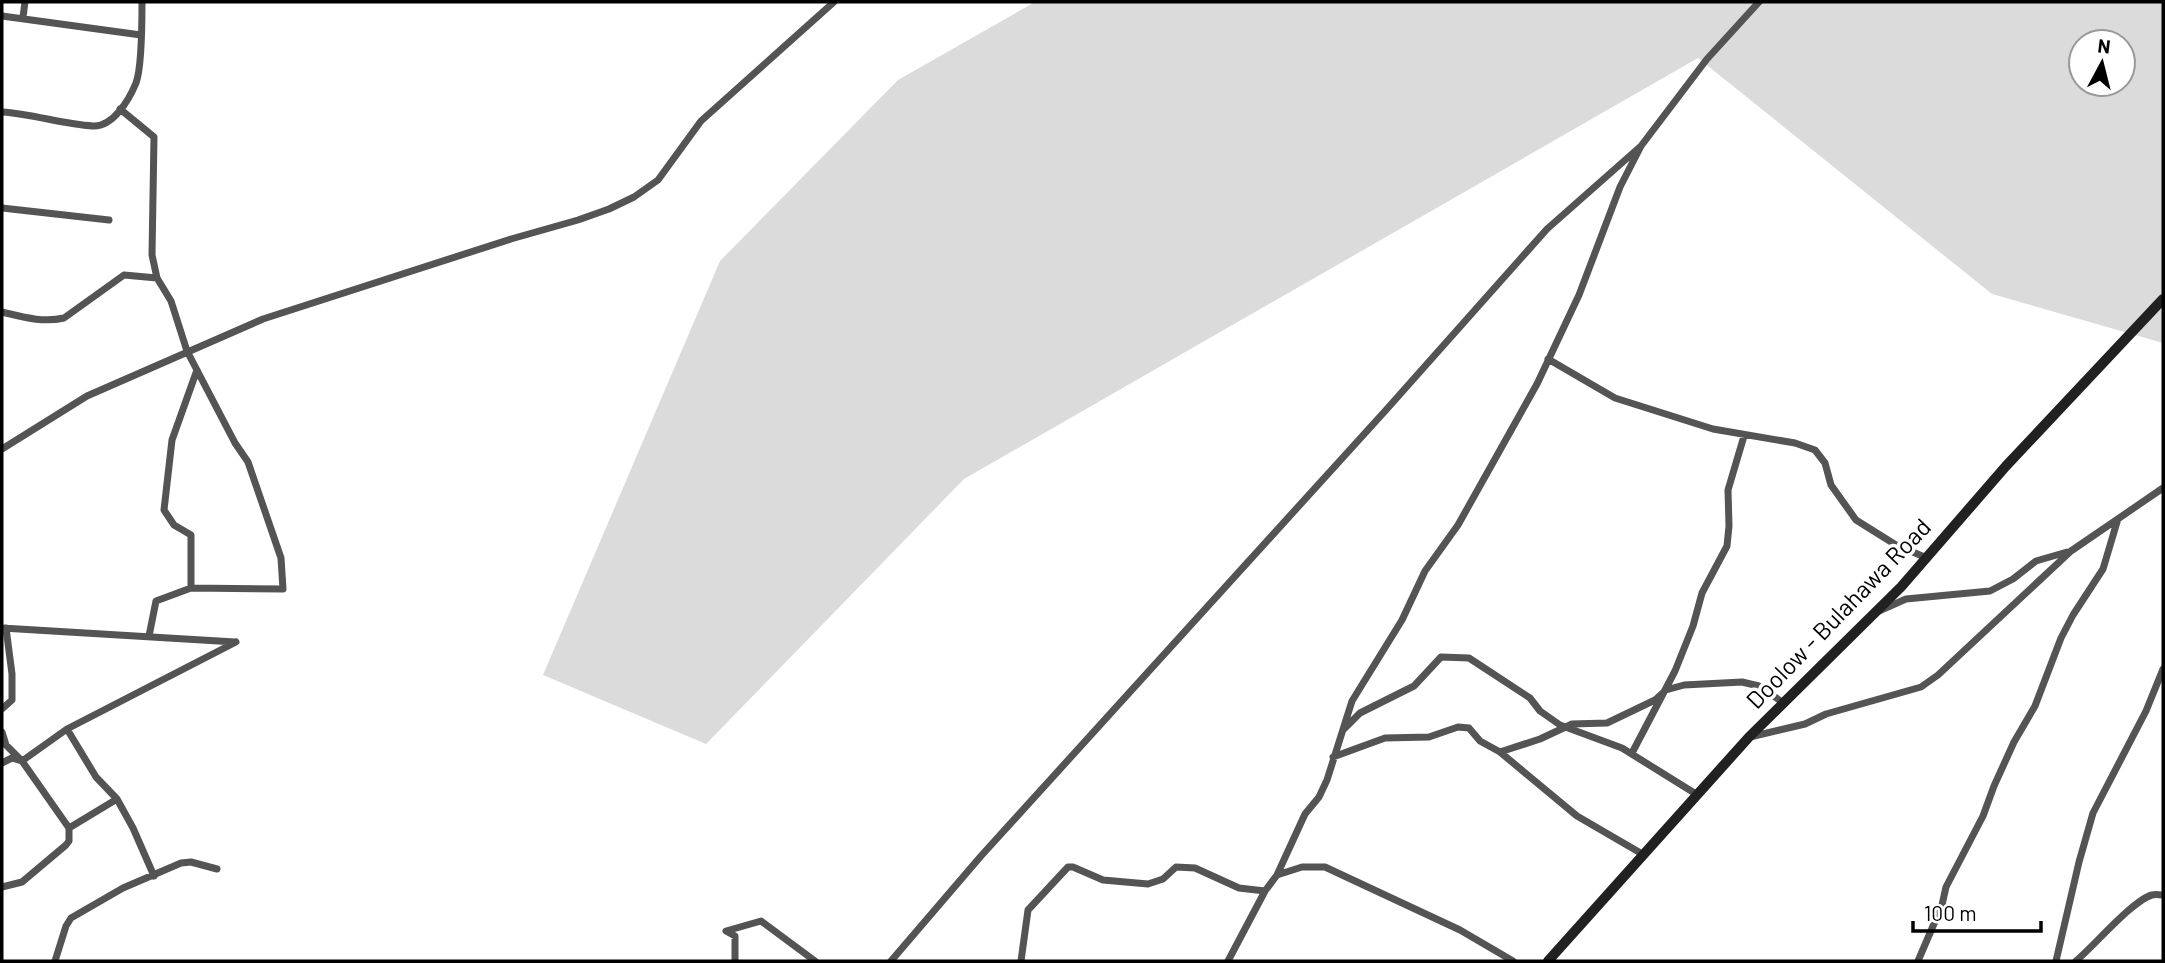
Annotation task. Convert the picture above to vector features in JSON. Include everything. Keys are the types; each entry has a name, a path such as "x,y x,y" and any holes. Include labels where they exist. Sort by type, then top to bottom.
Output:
{"main road":[{"name":"Doolow - Bulahawa Road","path":"1548,961 1696,794 1783,702 1902,587 2006,466 2163,299"}],"street":[{"path":"23,17 24,2"},
{"path":"2,112 94,126 105,124 120,110 137,81 142,2"},
{"path":"2,449 87,396 263,318 578,220 634,197 658,180 701,121 834,2"},
{"path":"1228,961 1265,891 1277,875 1305,814 1319,797 1352,701 1402,620 1425,571 1458,525 1548,359 1579,295 1620,187 1641,146 1707,59 1759,2"},
{"path":"2,16 141,35"},
{"path":"120,110 154,137 152,255 157,278 171,301 187,351 235,443 248,462 264,502 281,558 282,589 191,588 156,601 149,636"},
{"path":"891,961 981,856 1547,229 1641,146"},
{"path":"2,208 109,220"},
{"path":"2,312 40,320 55,320 64,318 124,275 157,278"},
{"path":"1548,359 1615,398 1713,429 1780,440 1815,450 1825,463 1830,485 1856,520 1896,545 1927,558"},
{"path":"191,588 191,535 174,524 164,510 172,440 197,370"},
{"path":"1632,753 1666,690 1693,626 1702,593 1727,546 1728,490 1744,436"},
{"path":"1749,737 1805,724 1826,713 1921,687 1938,675 2071,551 2163,488"},
{"path":"1918,961 1942,905 1946,887 1983,816 2014,742 2035,706 2061,638 2103,569 2117,522"},
{"path":"1872,614 1906,599 1990,591 2013,579 2036,561 2071,551"},
{"path":"2,709 12,700 12,674 4,628 236,642 67,729 22,761"},
{"path":"1341,732 1360,713 1414,686 1441,657 1469,658 1530,698 1540,711 1564,726 1632,753 1696,794"},
{"path":"2056,961 2093,813 2146,711 2163,668"},
{"path":"1500,752 1540,739 1564,726 1607,723 1655,700 1666,690 1684,685 1742,682 1759,686 1783,702"},
{"path":"1333,757 1385,738 1429,737 1458,727 1469,728 1479,741 1500,752 1577,816 1644,855"},
{"path":"67,729 96,778 117,799 154,876"},
{"path":"2,732 6,745 22,761 69,828 69,841 66,845 22,882 2,887"},
{"path":"2,762 12,758 22,761"},
{"path":"69,828 117,799"},
{"path":"55,961 71,918 123,888 181,863 191,862 218,869"},
{"path":"1021,961 1028,910 1068,867 1073,866 1103,880 1148,884 1163,879 1176,867 1195,868 1240,888 1265,891"},
{"path":"1277,875 1302,867 1325,867 1460,930 1513,961"},
{"path":"2076,961 2123,915 2152,895 2163,895"},
{"path":"735,961 735,936 726,931 761,921 815,961"}],"shaded area":[{"path":"1035,2 2163,2 2163,343 1992,294 1698,58 964,479 706,744 543,675 720,261 898,80"}]}
